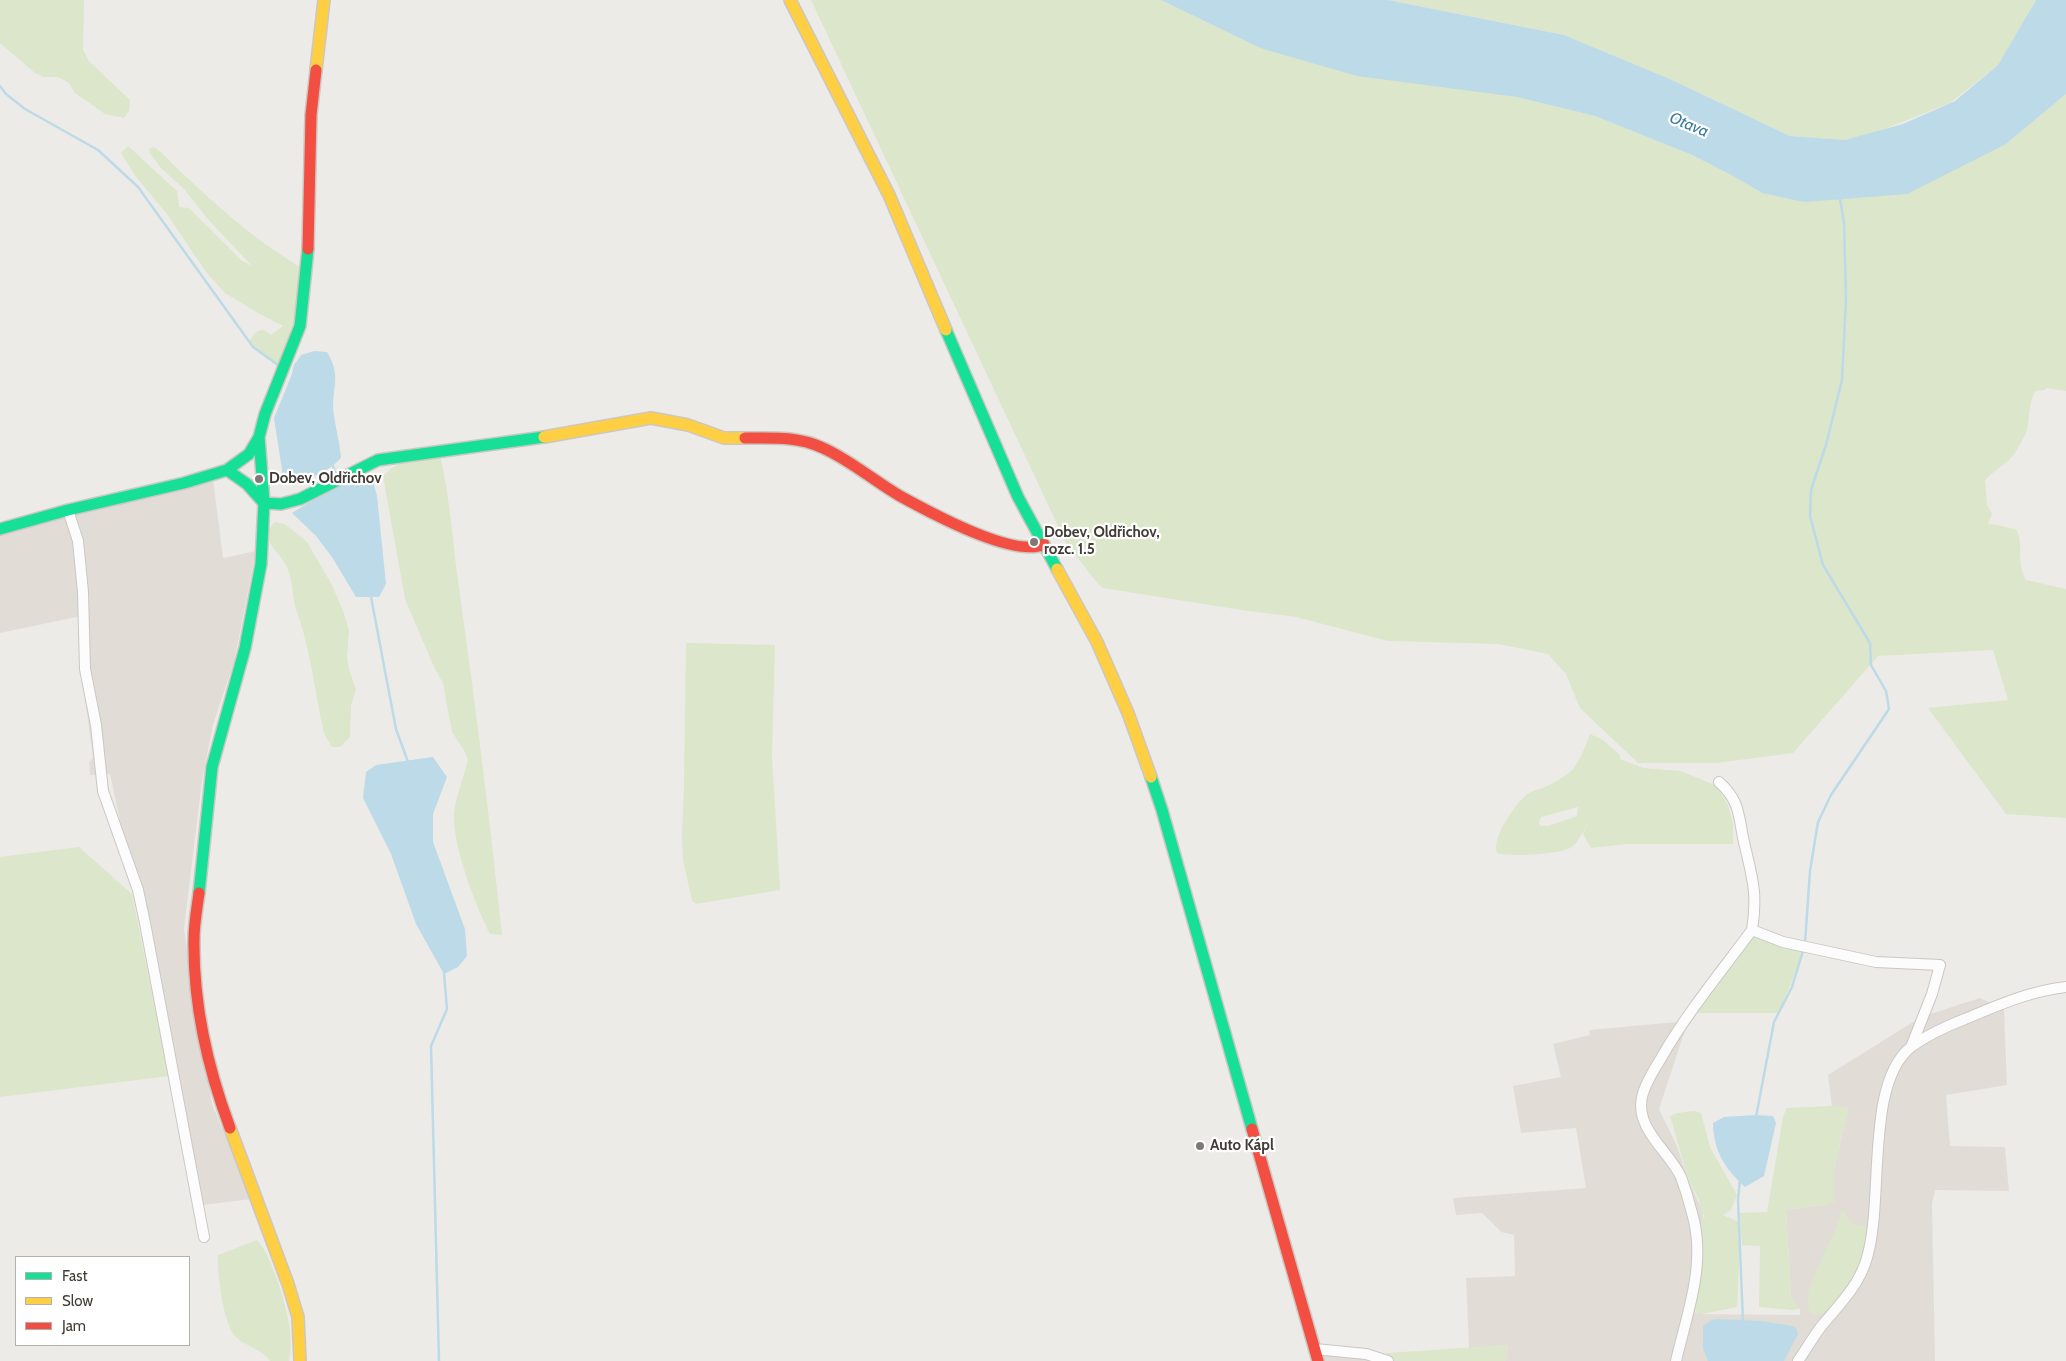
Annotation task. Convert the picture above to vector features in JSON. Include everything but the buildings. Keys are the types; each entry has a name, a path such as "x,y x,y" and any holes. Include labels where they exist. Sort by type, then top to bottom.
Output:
{"street":[{"path":"0,529 68,510 184,483 227,470 249,454 259,437 280,373 300,326 308,260 311,115 324,0"},
{"path":"790,0 824,62 889,195 995,447 1044,544 1097,642 1128,713 1162,810 1318,1361"},
{"path":"264,503 281,504 300,499 378,460 571,434 651,418 688,425 724,438 784,438 806,441 824,448 901,496 982,536 1004,544 1025,547 1036,548 1044,544"},
{"path":"259,437 264,503 263,541 258,586 240,669 215,748 194,938 195,977 210,1062 222,1107 288,1284 298,1317 300,1361"},
{"path":"227,470 237,475 253,488 264,503"},
{"path":"68,510 78,541 83,592 85,669 96,725 103,791 138,890 204,1237"},
{"path":"1676,1361 1692,1301 1697,1266 1695,1227 1680,1176 1662,1151 1642,1116 1642,1097 1652,1074 1692,1009 1752,930 1754,883 1743,840 1739,813 1735,800 1719,782"},
{"path":"1752,930 1783,942 1876,962 1940,965 1932,994 1911,1047"},
{"path":"1798,1361 1819,1330 1847,1297 1866,1262 1874,1223 1884,1098 1890,1074 1901,1057 1911,1047 1959,1021 2002,1003 2036,992 2066,987"},
{"path":"1315,1349 1366,1354 1388,1361"}],"shaded area":[{"path":"213,479 223,558 256,551 234,662 213,725 202,781 184,929 212,1104 252,1199 202,1205 110,774 90,775 89,763 93,757 79,654 81,616 0,633 0,534"},
{"path":"1980,998 2004,1009 2007,1085 1946,1095 1950,1146 2005,1147 2009,1191 1935,1190 1932,1204 1935,1361 1505,1361 1508,1345 1469,1348 1466,1278 1515,1276 1514,1235 1501,1232 1482,1213 1456,1215 1453,1198 1586,1188 1576,1128 1521,1133 1513,1086 1561,1077 1553,1044 1590,1035 1589,1030 1688,1021 1659,1109 1677,1146 1703,1213 1703,1219 1698,1229 1700,1269 1695,1312 1698,1314 1800,1315 1800,1309 1791,1298 1786,1210 1826,1205 1834,1201 1834,1168 1848,1110 1846,1107 1832,1107 1828,1075 1921,1017","holes":["1842,1212 1853,1225 1810,1311 1808,1300"]},
{"path":"1325,1346 1360,1350 1398,1361 1312,1361"}],"green space":[{"path":"0,0 84,0 83,49 89,61 130,100 129,111 124,118 105,114 75,93 69,83 58,77 43,77 35,73 0,43"},
{"path":"811,0 1161,0 1260,48 1517,97 1595,116 1692,155 1762,193 2006,144 2066,94 2066,391 2046,388 2045,390 2036,391 2031,401 2026,433 2019,446 2007,462 1985,480 1987,505 1992,514 1988,524 2016,529 2020,541 2021,566 2026,580 2066,589 2066,818 2006,814 1928,708 2008,700 1993,650 1878,656 1793,753 1716,763 1638,763 1580,708 1566,674 1548,654 1498,644 1388,641 1296,617 1103,588 1066,543"},
{"path":"1388,0 2036,0 1998,65 1950,103 1877,132 1845,140 1790,136 1672,80 1564,35"},
{"path":"128,146 177,191 179,207 189,208 241,260 252,266 206,217 185,190 161,168 149,152 150,148 154,147 162,153 178,170 251,233 303,269 292,330 278,364 263,355 249,342 258,331 264,330 271,335 283,326 225,293 206,272 167,214 136,177 121,153"},
{"path":"440,456 449,508 477,722 502,935 490,934 471,891 461,857 454,826 454,813 468,760 452,732 443,683 434,667 405,599 383,476 403,462"},
{"path":"275,522 285,524 307,542 332,585 349,630 347,656 349,670 356,689 351,706 350,737 340,747 332,747 324,734 308,651 295,604 289,572 269,540 270,529"},
{"path":"686,643 775,645 772,756 780,890 696,904 692,901 683,860 682,834"},
{"path":"1590,734 1603,740 1620,755 1620,759 1643,768 1681,771 1717,786 1728,805 1733,824 1733,844 1627,844 1591,848 1583,834 1588,823 1573,846 1567,849 1536,854 1513,855 1497,853 1496,846 1501,830 1518,804 1529,793 1553,783 1570,772 1579,759","holes":["1578,807 1577,816 1548,826 1540,826 1539,823 1541,817"]},
{"path":"79,847 132,894 169,1076 0,1097 0,857"},
{"path":"1754,934 1805,949 1779,1013 1692,1013"},
{"path":"1846,1107 1848,1110 1834,1168 1834,1201 1826,1205 1786,1210 1791,1298 1800,1309 1759,1307 1760,1246 1742,1245 1740,1213 1767,1212 1783,1117 1787,1108"},
{"path":"1694,1111 1701,1113 1710,1147 1737,1195 1731,1210 1723,1215 1739,1222 1737,1307 1702,1314 1698,1314 1695,1310 1700,1269 1698,1229 1705,1216 1701,1211 1699,1200 1688,1178 1670,1116 1677,1113"},
{"path":"1842,1211 1853,1224 1869,1227 1863,1260 1856,1276 1840,1298 1826,1310 1812,1315 1808,1302 1812,1280"},
{"path":"257,1240 268,1257 286,1309 290,1334 289,1361 270,1361 263,1354 236,1337 231,1331 224,1310 218,1255"},
{"path":"1508,1345 1505,1361 1398,1361 1386,1358 1387,1353"}],"water":[{"name":"Otava","path":"1161,0 1388,0 1564,35 1672,80 1790,136 1845,140 1903,124 1955,101 1998,65 2036,0 2066,0 2066,94 2006,144 1907,194 1804,202 1762,193 1692,155 1595,116 1517,97 1357,76 1260,48"},
{"path":"314,351 327,352 332,361 335,377 333,407 341,458 317,475 288,484 283,476 274,418 294,365 301,355"},
{"path":"363,479 373,482 377,496 386,584 379,597 356,597 332,557 316,536 292,513 340,483"},
{"path":"433,757 447,777 433,814 433,842 465,929 467,956 458,967 444,974 416,924 391,854 363,798 366,772 376,765"},
{"path":"1773,1116 1776,1123 1764,1176 1745,1187 1731,1173 1718,1151 1713,1123 1724,1117"},
{"path":"1711,1320 1761,1321 1793,1326 1797,1329 1798,1334 1784,1361 1708,1361 1703,1349 1703,1326"}],"waterway":[{"path":"0,86 6,94 25,109 98,150 138,187 253,347 278,365"},
{"path":"1805,943 1810,871 1818,822 1831,795 1889,709 1886,691 1871,665 1870,643 1823,565 1810,516 1811,490 1826,445 1842,380 1846,299 1844,222 1840,199 1837,197"},
{"path":"332,463 336,475"},
{"path":"371,597 396,729 408,762"},
{"path":"1756,1117 1774,1022 1792,987 1804,948"},
{"path":"439,1361 431,1046 447,1009 444,973"},
{"path":"1740,1180 1738,1199 1743,1322"}],"traffic: fast":[{"path":"0,529 68,510 184,483 227,470 249,454 259,437 265,414 300,326 308,249"},
{"path":"946,330 1018,497 1057,569"},
{"path":"199,893 212,767 245,648 261,564 264,502 259,437"},
{"path":"227,470 247,484 264,503 281,504 300,499 378,460 544,437"},
{"path":"1151,777 1252,1129"}],"traffic: slow":[{"path":"316,70 324,0"},
{"path":"790,0 889,195 946,330"},
{"path":"544,437 651,418 688,425 724,438 745,438"},
{"path":"1057,569 1097,642 1128,713 1151,777"},
{"path":"230,1128 288,1284 298,1317 300,1361"}],"traffic: jam":[{"path":"308,249 311,115 316,70"},
{"path":"745,438 785,438 814,444 843,458 900,496 972,532 1013,545 1031,547 1044,544"},
{"path":"199,893 194,939 194,963 199,1011 215,1083 230,1128"},
{"path":"1252,1129 1318,1361"}],"place":[{"name":"Dobev, Oldřichov","path":"259,479"},
{"name":"Dobev, Oldřichov, rozc. 1.5","path":"1034,542"},
{"name":"Auto Kápl","path":"1200,1146"}]}
